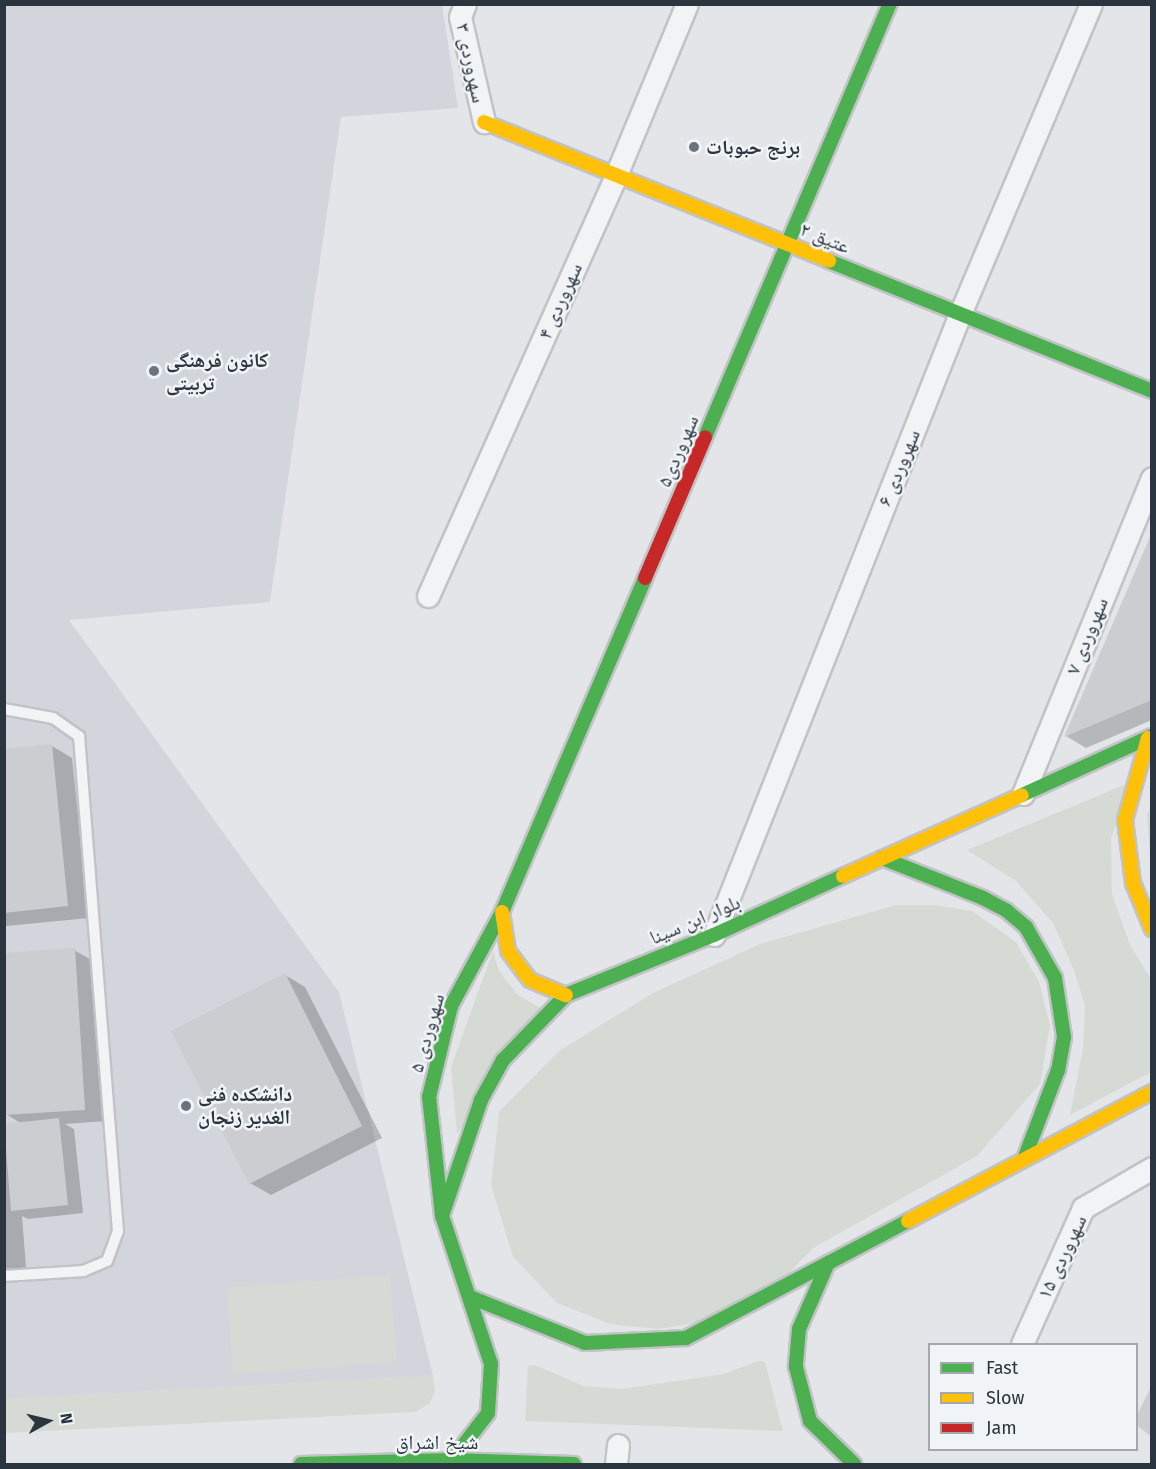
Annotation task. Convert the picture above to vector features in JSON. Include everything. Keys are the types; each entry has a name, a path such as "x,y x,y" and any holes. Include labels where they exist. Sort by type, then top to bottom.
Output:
{"street":[{"name":"سهروردی ۳","path":"465,4 460,17 483,122"},
{"name":"سهروردی ۴","path":"428,596 616,175 687,4"},
{"name":"سهروردی۵","path":"502,912 890,4"},
{"name":"سهروردی ۶","path":"714,935 960,314 1090,4"},
{"name":"عتیق ۲","path":"483,122 1152,391"},
{"name":"سهروردی ۷","path":"1023,794 1152,478"},
{"path":"1150,737 1125,820 1133,883 1152,929"},
{"name":"بلوار ابن سینا","path":"442,1216 481,1100 503,1060 566,994 714,935 1150,737"},
{"path":"882,858 983,898 1007,911 1026,927 1055,978 1064,1037 1058,1071 1024,1159"},
{"path":"502,912 508,951 530,980 566,994"},
{"name":"سهروردی ۵","path":"442,1216 429,1097 451,1006 502,912"},
{"path":"470,1297 585,1343 686,1338 1152,1092"},
{"name":"سهروردی ۱۵","path":"1022,1343 1083,1208 1152,1168"},
{"path":"442,1216 491,1364 488,1413 452,1460"},
{"path":"828,1263 799,1329 796,1367 810,1421 854,1464"},
{"name":"شیخ اشراق","path":"300,1464 452,1460 574,1464"}],"lane":[{"path":"4,709 53,718 79,736 118,1231 107,1261 83,1271 4,1276"}],"shaded area":[{"path":"5,5 442,5 458,108 341,117 270,602 69,620 339,992 433,1376 5,1399"},
{"path":"1129,783 1111,839 1112,894 1130,945 1151,979 1151,1072 1070,1115 1083,1048 1085,1006 1074,970 1053,923 1016,881 967,850"},
{"path":"1151,808 1151,875 1147,814"},
{"path":"896,905 934,905 972,911 1016,942 1039,982 1050,1025 1040,1084 977,1156 813,1248 785,1277 703,1322 658,1329 610,1324 557,1303 513,1257 491,1185 499,1112 559,1051 653,993 760,944"},
{"path":"493,951 499,971 518,995 540,1008 457,1134 451,1067"},
{"path":"390,1275 397,1362 233,1374 227,1288"},
{"path":"758,1361 765,1362 783,1431 525,1421 528,1366 535,1365 584,1386 621,1389 724,1374"},
{"path":"433,1376 435,1391 429,1404 415,1412 5,1433 5,1399"}],"building":[{"path":"1152,532 1152,700 1064,737"},
{"path":"52,744 68,906 4,913 4,749"},
{"path":"75,948 85,1110 4,1115 4,953"},
{"path":"285,973 362,1126 249,1184 171,1031"},
{"path":"59,1118 68,1205 11,1211 4,1124"},
{"path":"1152,1385 1152,1437 1138,1426 1138,1413"}],"traffic: fast":[{"path":"705,437 890,4"},
{"path":"829,261 1152,391"},
{"path":"442,1216 429,1097 451,1006 502,912 645,578"},
{"path":"1022,795 1152,736"},
{"path":"882,858 983,898 1007,911 1026,927 1055,978 1064,1037 1058,1070 1024,1159"},
{"path":"452,1460 488,1413 491,1364 442,1216 481,1100 503,1060 566,995 714,935 843,876"},
{"path":"470,1297 585,1343 686,1338 908,1221"},
{"path":"828,1263 799,1329 796,1367 810,1421 854,1464"},
{"path":"301,1464 452,1460 574,1464"}],"traffic: slow":[{"path":"484,122 829,261"},
{"path":"1148,738 1125,820 1133,883 1152,929"},
{"path":"843,876 1022,795"},
{"path":"502,912 508,951 530,980 566,995"},
{"path":"908,1221 1152,1092"}],"traffic: jam":[{"path":"645,578 705,437"}],"place":[{"name":"برنج حبوبات","path":"694,147"},
{"name":"کانون فرهنگی تربیتی","path":"154,371"},
{"name":"دانشکده فنی الغدیر زنجان","path":"186,1106"}]}
